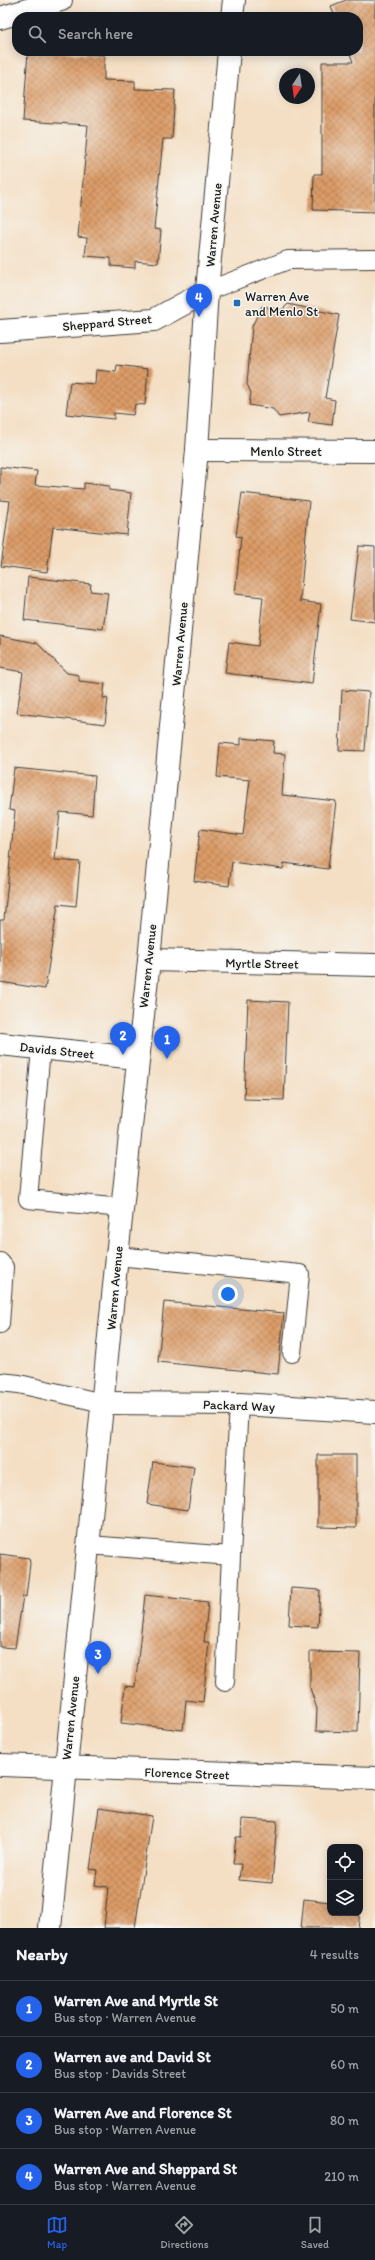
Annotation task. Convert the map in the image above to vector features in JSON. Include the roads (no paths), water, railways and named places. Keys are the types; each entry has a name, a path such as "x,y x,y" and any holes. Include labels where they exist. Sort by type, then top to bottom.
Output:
{"main road":[{"path":"20,12 60,0"},
{"path":"233,12 234,0"},
{"path":"0,18 12,14"},
{"name":"Warren Avenue","path":"50,1928 137,1058 149,960 197,450 207,291 229,56"},
{"name":"Sheppard Street","path":"0,331 154,320 207,291"},
{"name":"Menlo Street","path":"197,450 375,451"},
{"name":"Myrtle Street","path":"149,960 375,965"},
{"name":"Davids Street","path":"0,1044 137,1058"},
{"name":"Packard Way","path":"103,1403 239,1404 375,1412"},
{"name":"Florence Street","path":"0,1765 65,1769 375,1778"}],"lane":[{"path":"207,291 288,260 375,259"},
{"path":"41,1048 28,1199 122,1208"},
{"path":"117,1256 300,1274 292,1353"},
{"path":"0,1262 4,1267 0,1324"},
{"path":"0,1382 19,1384 103,1403"},
{"path":"225,1682 239,1404"},
{"path":"88,1545 231,1556"}],"place":[{"name":"Warren Ave and Menlo St","path":"237,303"},
{"name":"Warren Ave and Sheppard St","path":"199,317"},
{"name":"Warren ave and David St","path":"123,1055"},
{"name":"Warren Ave and Myrtle St","path":"167,1059"},
{"name":"Warren Ave and Florence St","path":"98,1674"}]}
